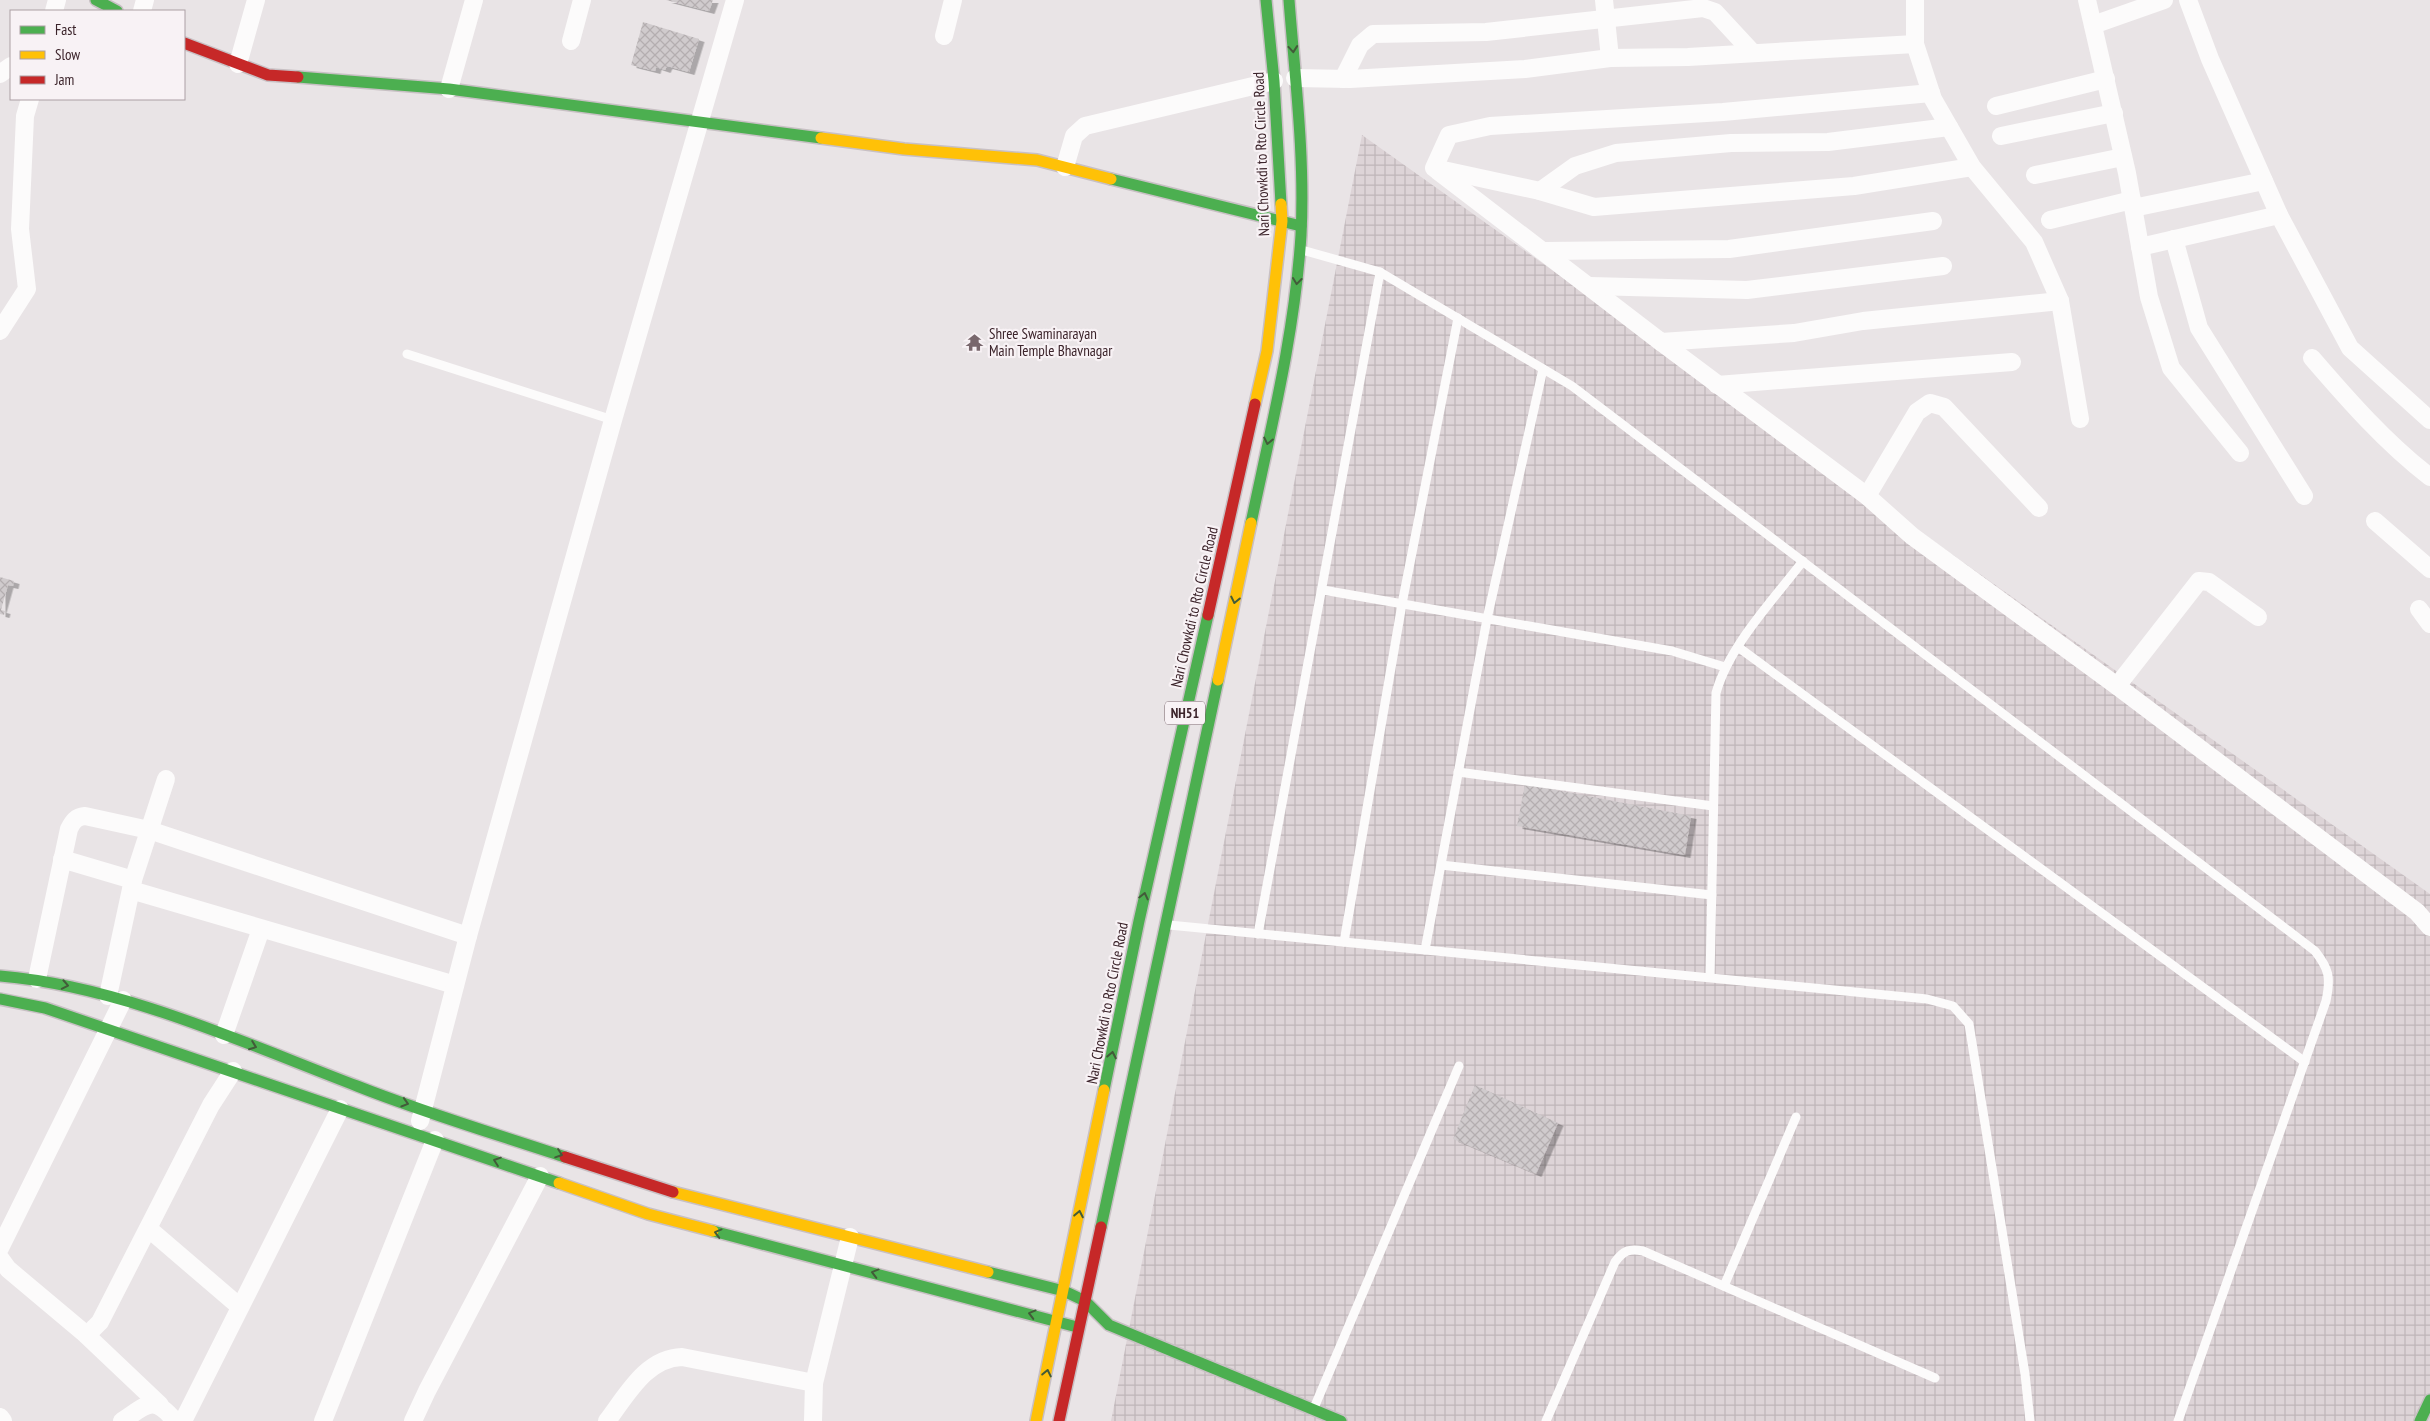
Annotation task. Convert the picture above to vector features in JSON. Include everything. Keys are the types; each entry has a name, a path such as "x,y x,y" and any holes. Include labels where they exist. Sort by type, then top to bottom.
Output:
{"main road":[{"path":"96,0 115,10"},
{"name":"Nari Chowkdi to Rto Circle Road","path":"1036,1421 1064,1290 1153,923 1289,248 1282,221 1274,82 1266,0"},
{"name":"NH51","path":"1059,1421 1085,1300 1153,923 1282,375 1289,248 1301,226 1301,168 1288,0"},
{"path":"185,44 268,75 449,89 904,148 1037,160 1301,226"},
{"path":"0,976 37,979 116,998 224,1035 384,1096 660,1189 1064,1290 1085,1300 1109,1325 1314,1408 1341,1421"},
{"path":"0,999 45,1008 661,1218 1079,1327 1109,1325"},
{"path":"2420,1421 2430,1400"}],"street":[{"path":"238,64 256,0"},
{"path":"449,89 474,0"},
{"path":"571,41 582,0"},
{"path":"415,1134 425,1109 468,936 613,420 735,0"},
{"path":"944,36 953,0"},
{"path":"1604,0 1610,58"},
{"path":"1915,0 1915,44 1930,93 1972,167 2034,242 2060,300 2080,419"},
{"path":"2087,0 2133,204 2148,297 2171,368 2240,453"},
{"path":"2093,26 2164,0"},
{"path":"2188,0 2210,59 2279,215 2350,348 2430,420"},
{"path":"1343,79 1360,45 1373,34 1486,32 1703,8 1715,12 1753,53"},
{"path":"1295,78 1343,79 1525,69 1610,58 1753,53 1915,44"},
{"path":"1996,106 2106,79"},
{"path":"1065,168 1074,136 1085,126 1274,82"},
{"path":"1434,168 1449,135 1490,126 1723,112 1930,93"},
{"path":"0,331 27,289 20,229 25,116 30,100"},
{"path":"2001,136 2114,113"},
{"path":"1540,191 1575,166 1616,153 1731,143 1828,142 1949,127"},
{"path":"2035,175 2123,157"},
{"path":"1434,168 1540,191 1594,207 1854,186 1972,167"},
{"path":"1434,168 1546,251 1717,385 1867,496 1917,540 2117,686 2417,912 2430,927"},
{"path":"2050,220 2264,181"},
{"path":"2140,247 2279,215"},
{"path":"1546,251 1729,249 1932,221"},
{"path":"2174,239 2199,328 2304,496"},
{"path":"1590,286 1747,290 1943,266"},
{"path":"1662,342 1794,333 1863,321 2060,300"},
{"path":"2312,358 2354,407 2405,457 2430,477"},
{"path":"1717,385 2012,362"},
{"path":"1867,496 1918,412 1930,403 1944,407 2039,508"},
{"path":"2375,520 2430,569"},
{"path":"2117,686 2199,581 2209,582 2258,617"},
{"path":"2419,609 2430,624"},
{"path":"0,1248 108,1029 116,998 132,885 166,779"},
{"path":"37,979 69,829 72,821 79,816 149,830 468,936"},
{"path":"62,859 261,929 455,985"},
{"path":"224,1035 261,929"},
{"path":"87,1335 100,1322 211,1105 233,1071"},
{"path":"183,1421 340,1110"},
{"path":"323,1421 435,1140"},
{"path":"413,1421 540,1176"},
{"path":"149,1229 240,1307"},
{"path":"813,1421 814,1384 850,1237"},
{"path":"0,1258 8,1269 87,1335 175,1421"},
{"path":"607,1421 644,1372 669,1357 682,1357 814,1384"},
{"path":"122,1421 147,1405 160,1405"},
{"path":"0,1417 3,1421"}],"lane":[{"path":"1289,248 1380,272 1588,398 2315,951 2327,966 2330,984 2326,1000 2178,1421"},
{"path":"1258,934 1323,590 1380,272"},
{"path":"1344,942 1402,604 1458,318"},
{"path":"407,354 613,420"},
{"path":"1425,950 1487,619 1543,369"},
{"path":"1710,977 1716,693 1725,667 1738,647 1803,561"},
{"path":"1323,590 1672,651 1725,667"},
{"path":"1738,647 2305,1062"},
{"path":"1458,772 1713,806"},
{"path":"1441,865 1712,895"},
{"path":"1153,923 1927,999 1953,1006 1969,1024 2023,1364 2030,1421"},
{"path":"1314,1408 1459,1066"},
{"path":"1724,1286 1796,1117"},
{"path":"1546,1421 1615,1262 1622,1253 1632,1249 1643,1251 1936,1378"}],"shaded area":[{"path":"1362,135 2430,894 2430,1421 1111,1421"}],"building":[{"path":"666,0 713,0 709,11"},
{"path":"643,22 699,39 689,72 667,66 665,70 656,67 655,71 631,65"},
{"path":"0,577 14,581 13,586 8,585 1,610 5,611 4,615 0,614"},
{"path":"1525,784 1691,816 1685,855 1517,826"},
{"path":"1475,1085 1558,1123 1536,1174 1453,1139"}],"traffic: fast":[{"path":"96,0 115,10"},
{"path":"1266,0 1274,81 1281,204"},
{"path":"1251,523 1288,344 1301,235 1301,147 1289,0"},
{"path":"298,77 449,89 821,138"},
{"path":"1111,179 1301,226"},
{"path":"1104,1090 1139,921 1208,615"},
{"path":"1101,1227 1218,680"},
{"path":"0,976 91,991 136,1004 226,1035 408,1105 565,1157"},
{"path":"0,999 45,1008 559,1183"},
{"path":"713,1231 1077,1327"},
{"path":"988,1272 1064,1291 1085,1301 1109,1325 1341,1421"},
{"path":"2420,1421 2430,1400"}],"traffic: slow":[{"path":"821,138 904,149 1037,160 1111,179"},
{"path":"1255,404 1267,351 1282,221 1281,204"},
{"path":"1218,680 1251,523"},
{"path":"1036,1421 1104,1090"},
{"path":"559,1183 648,1214 713,1231"},
{"path":"673,1192 988,1272"}],"traffic: jam":[{"path":"185,43 268,75 298,77"},
{"path":"1208,615 1255,404"},
{"path":"565,1157 673,1192"},
{"path":"1059,1421 1101,1227"}],"place":[{"name":"Shree Swaminarayan Main Temple Bhavnagar","path":"975,342"}]}
